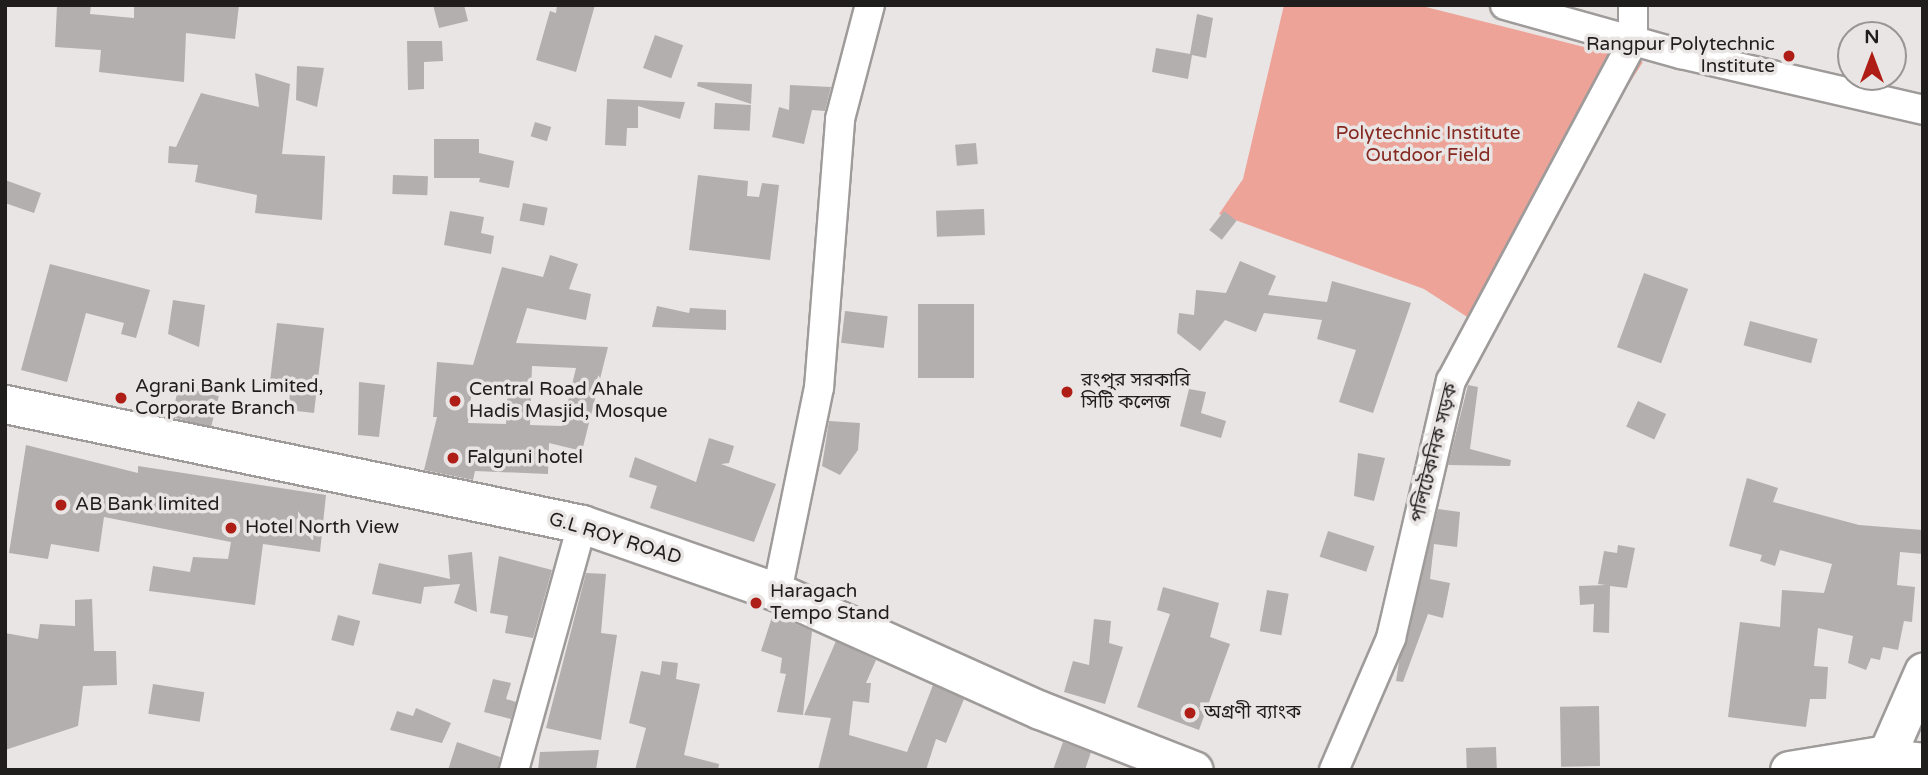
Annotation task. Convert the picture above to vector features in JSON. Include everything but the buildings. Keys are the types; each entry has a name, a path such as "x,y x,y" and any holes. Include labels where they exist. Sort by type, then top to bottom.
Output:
{"main road":[{"name":"G.L ROY ROAD","path":"5,404 582,524 777,592 1040,710 1194,770"},
{"path":"1789,770 1883,762 1923,672"}],"street":[{"path":"777,592 819,388 840,119 870,5"},
{"path":"1505,5 1633,41 1923,110"},
{"path":"1633,5 1633,41"},
{"name":"পলিটেকনিক সড়ক","path":"1334,770 1391,638 1451,381 1633,41"},
{"path":"514,770 582,524"},
{"path":"1883,762 1923,758"}],"green space":[{"name":"Polytechnic Institute Outdoor Field","path":"1284,5 1418,5 1643,62 1475,322 1424,289 1219,214 1243,179"}],"place":[{"name":"Rangpur Polytechnic Institute","path":"1789,56"},
{"name":"রংপুর সরকারি সিটি কলেজ","path":"1067,392"},
{"name":"Agrani Bank Limited, Corporate Branch","path":"121,398"},
{"name":"Central Road Ahale Hadis Masjid, Mosque","path":"455,401"},
{"name":"Falguni hotel","path":"453,458"},
{"name":"AB Bank limited","path":"61,505"},
{"name":"Hotel North View","path":"231,528"},
{"name":"Haragach Tempo Stand","path":"756,603"},
{"name":"অগ্রণী ব্যাংক","path":"1190,713"}]}
